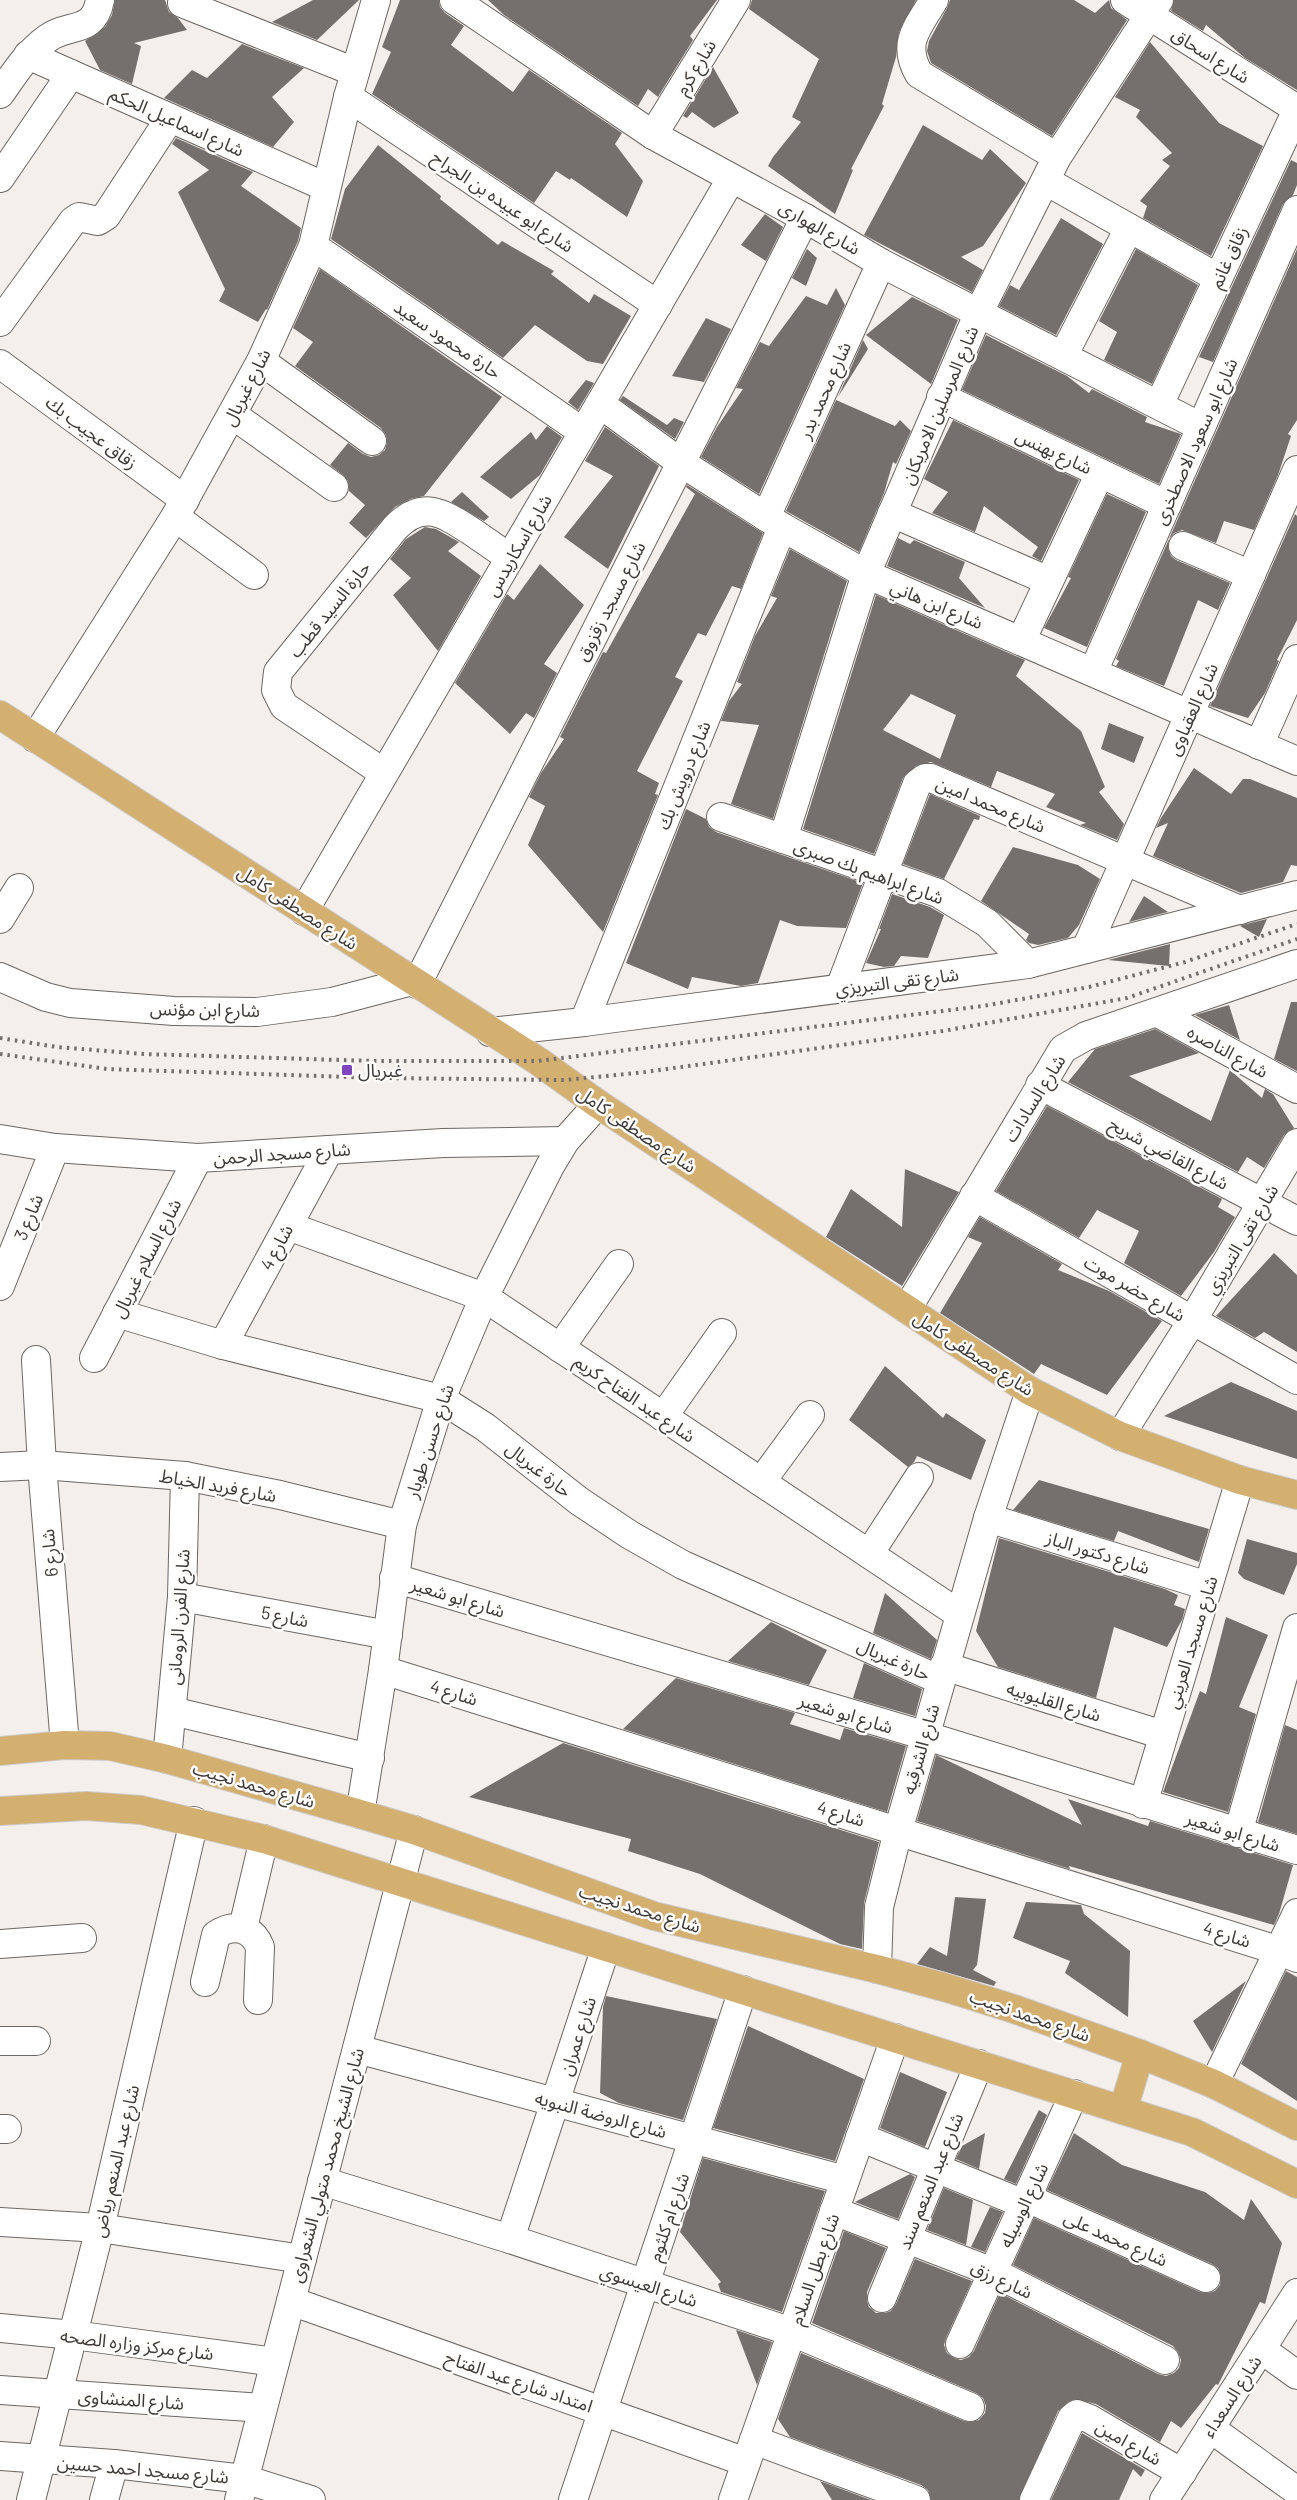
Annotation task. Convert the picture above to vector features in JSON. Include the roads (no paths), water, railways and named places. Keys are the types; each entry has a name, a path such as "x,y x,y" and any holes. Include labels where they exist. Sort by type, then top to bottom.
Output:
{"main road":[{"name":"شارع مصطفى كامل","path":"0,716 538,1061 598,1104 1030,1391 1120,1436 1240,1480 1297,1495"},
{"name":"شارع محمد نجيب","path":"0,1751 64,1745 110,1746 167,1758 414,1830 654,1916 877,1969 956,1991 1140,2054 1214,2084 1297,2126"},
{"path":"0,1811 86,1806 141,1810 264,1839 1192,2132 1297,2184"},
{"path":"1123,2110 1140,2054"}],"street":[{"path":"0,94 28,55 50,36 80,27 94,17 100,0"},
{"name":"شارع الهوارى","path":"454,0 653,135 805,218 881,263 1201,427"},
{"name":"شارع كرم","path":"653,135 736,0"},
{"path":"934,0 912,36 910,49 912,62 919,74 1057,157"},
{"name":"شارع اسحاق","path":"1125,0 1154,8 1297,110"},
{"name":"شارع غبريال","path":"35,738 180,508 233,415 261,361 313,246 351,85 374,1"},
{"name":"شارع ابو عبيده بن الجراح","path":"182,3 351,85 658,305"},
{"name":"شارع المرسلين الامريكان","path":"783,839 866,574 941,397 979,312 1057,157 1154,8"},
{"name":"شارع اسماعيل الحكم","path":"28,55 326,187"},
{"path":"0,178 70,74"},
{"name":"زقاق غانم","path":"1158,405 1297,110"},
{"path":"0,322 73,221 83,218 98,221 106,216 170,118"},
{"name":"شارع اسكاريدس","path":"304,911 731,179"},
{"path":"1046,181 1218,278"},
{"name":"شارع ابو سعود الاصطخرى","path":"1093,672 1201,427 1291,238 1297,210"},
{"name":"شارع مسجد زقزوق","path":"414,982 805,218"},
{"path":"1064,356 1129,228"},
{"name":"حارة محمود سعيد","path":"313,246 583,432"},
{"name":"شارع محمد بدر","path":"774,522 881,263"},
{"path":"261,361 372,441"},
{"name":"زقاق عجيب بك","path":"0,364 180,508 254,575"},
{"name":"شارع بهنس","path":"941,397 1167,505"},
{"name":"شارع ابن هاني","path":"600,404 680,462 774,522 866,574 1297,761"},
{"path":"233,415 334,487"},
{"name":"شارع العقباوى","path":"1086,950 1297,470"},
{"path":"1021,641 1100,473"},
{"name":"حارة السيد قطب","path":"384,773 284,706 276,690 278,672 395,528 403,519 414,513 426,511 449,516 510,558"},
{"path":"892,513 1049,580"},
{"name":"شارع درويش بك","path":"584,1022 774,522"},
{"path":"1183,546 1251,575"},
{"path":"1259,745 1296,666"},
{"name":"شارع محمد امين","path":"840,988 917,784 921,779 928,778 1240,910"},
{"name":"شارع ابراهيم بك صبرى","path":"720,817 938,893 987,923 1028,964"},
{"path":"0,919 19,888"},
{"name":"شارع تقى التبريزي","path":"490,1032 584,1022 1028,964 1297,894"},
{"name":"شارع السادات","path":"907,1309 1056,1058 1072,1042 1297,964"},
{"name":"شارع ابن مؤنس","path":"0,977 46,997 70,1003 174,1010 256,1012 332,1002 414,982"},
{"name":"شارع الناصره","path":"1158,1013 1297,1090"},
{"name":"شارع القاضي شريح","path":"1040,1085 1297,1221"},
{"name":"شارع حسن طوبار","path":"360,1814 383,1670 402,1525 441,1399 484,1297 550,1166 565,1141 598,1104"},
{"name":"شارع مسجد الرحمن","path":"0,1139 55,1148 198,1158 443,1143 565,1141"},
{"name":"شارع تقى التبريزي","path":"1120,1436 1192,1321 1297,1143"},
{"name":"شارع 3","path":"0,1286 55,1148"},
{"name":"شارع 4","path":"223,1345 329,1150"},
{"name":"شارع السلام غبريال","path":"94,1358 198,1158"},
{"name":"شارع حضر موت","path":"974,1196 1297,1380"},
{"name":"شارع عبد الفتاح كريم","path":"288,1226 484,1297 959,1614"},
{"path":"560,1348 618,1264"},
{"name":"حارة غبريال","path":"118,1313 223,1345 441,1399 485,1428 580,1501 638,1539 684,1565 942,1673"},
{"path":"663,1417 722,1334"},
{"name":"شارع 6","path":"36,1360 42,1465 64,1745"},
{"name":"شارع الشرقيه","path":"877,1969 880,1907 923,1735 988,1518 1030,1391"},
{"path":"761,1482 810,1415"},
{"name":"شارع فريد الخياط","path":"0,1467 42,1465 185,1476 280,1495 402,1525"},
{"name":"شارع الفرن الرومانى","path":"167,1758 182,1597 185,1476"},
{"path":"869,1554 919,1477"},
{"name":"شارع مسجد العريني","path":"1143,1804 1240,1480"},
{"name":"شارع دكتور الباز","path":"988,1518 1208,1586"},
{"name":"شارع ابو شعير","path":"394,1578 923,1735 1297,1850"},
{"name":"شارع 5","path":"182,1597 388,1635"},
{"path":"1238,1833 1297,1628"},
{"name":"شارع 4","path":"383,1670 1289,1954"},
{"name":"شارع القليوبيه","path":"942,1673 1164,1735"},
{"path":"172,1711 370,1758"},
{"name":"شارع عبد المنعم رياض","path":"31,2500 100,2228 194,1821"},
{"name":"شارع الشيخ محمد متولي الشعراوى","path":"241,2489 414,1830"},
{"path":"243,1928 264,1839"},
{"path":"1214,2084 1289,1954 1297,1914"},
{"path":"205,1982 216,1935 224,1929 243,1928 257,1938 260,1947 258,2000"},
{"path":"0,1944 82,1938"},
{"name":"شارع عمران","path":"510,2239 606,1948"},
{"name":"شارع ام كلثوم","path":"573,2500 743,1990"},
{"name":"شارع بطل السلام","path":"733,2500 895,2038"},
{"path":"0,2041 36,2040"},
{"name":"شارع الروضة النبويه","path":"357,2049 845,2180"},
{"name":"شارع عبد المنعم سند","path":"882,2298 978,2064"},
{"name":"شارع الوسيله","path":"960,2344 1074,2094"},
{"name":"شارع محمد على","path":"860,2137 935,2168 1026,2201 1206,2278"},
{"name":"شارع العيسوي","path":"322,2181 510,2239 792,2332 970,2407"},
{"name":"شارع رزق","path":"834,2211 993,2272 1165,2360"},
{"path":"0,2222 100,2228 302,2259"},
{"name":"شارع السعداء","path":"1164,2500 1297,2293"},
{"name":"امتداد شارع عبد الفتاح","path":"291,2301 603,2410 916,2500"},
{"name":"شارع مركز وزاره الصحه","path":"0,2328 73,2335 275,2362"},
{"path":"1261,2349 1297,2375"},
{"name":"شارع المنشاوى","path":"0,2390 262,2408"},
{"name":"شارع امين","path":"1034,2500 1075,2415 1082,2415 1182,2473"},
{"path":"1210,2428 1297,2491"},
{"name":"شارع مسجد احمد حسين","path":"0,2456 114,2464 241,2489 311,2500"},
{"path":"104,2500 114,2464"}],"railway":[{"path":"0,1038 57,1047 144,1054 374,1061 538,1061 983,1006 1089,987 1185,962 1297,924"},
{"path":"0,1054 107,1069 379,1078 565,1080 645,1072 943,1031 1127,998 1297,939"}],"place":[{"name":"غبريال","path":"347,1070"}]}
